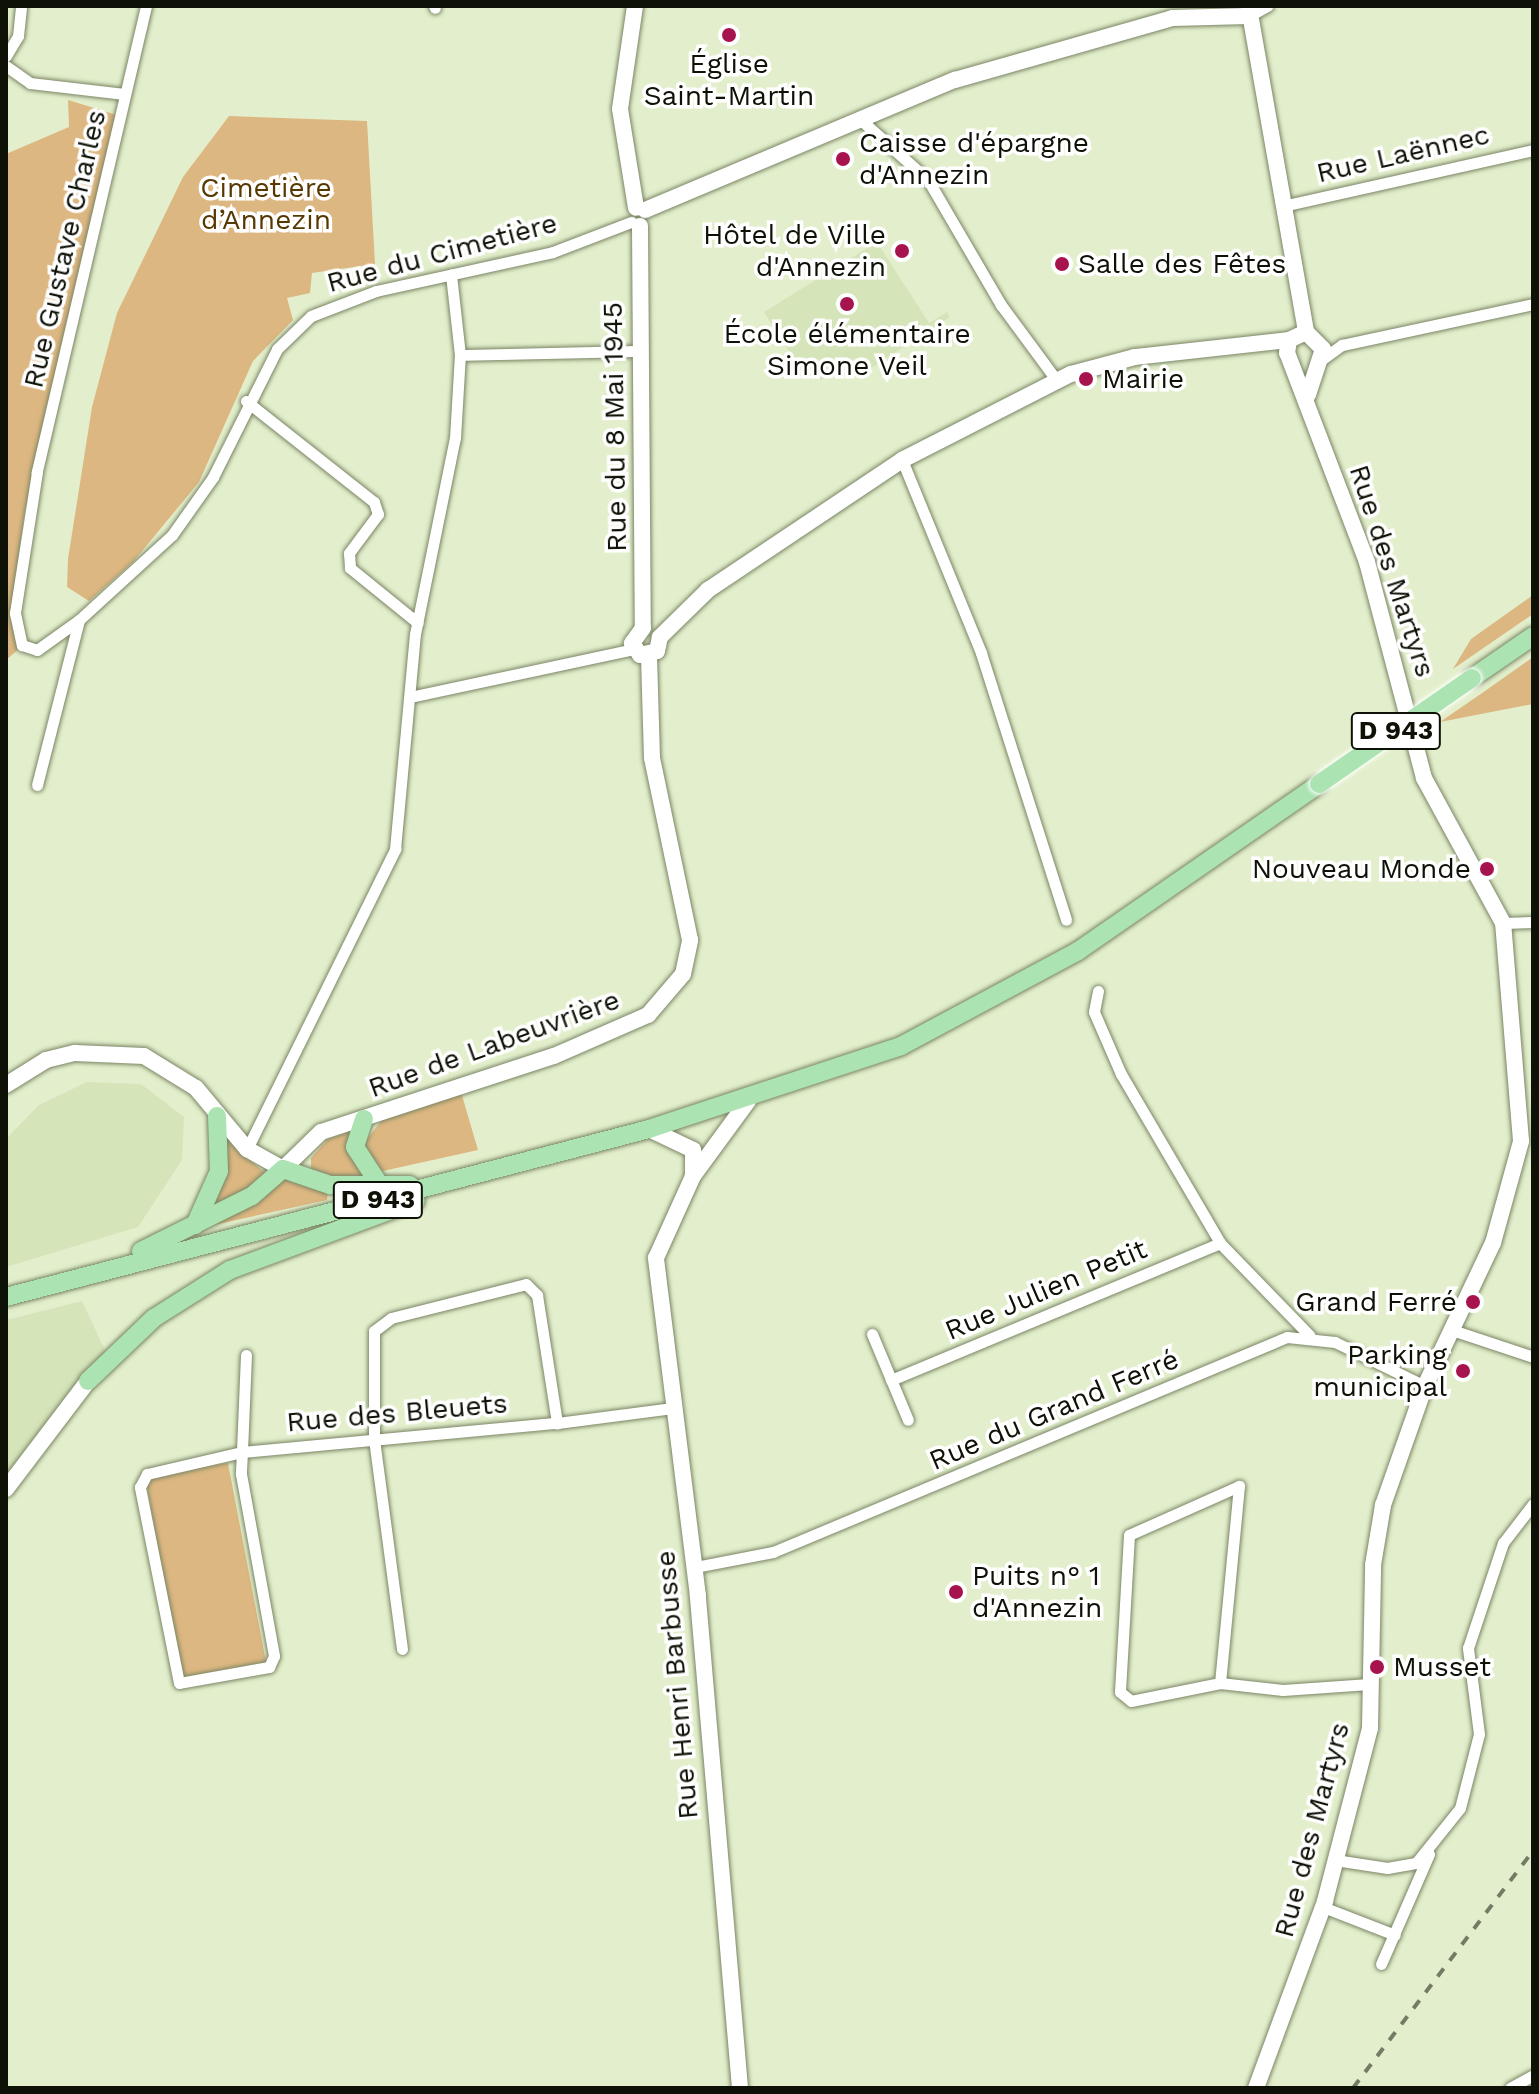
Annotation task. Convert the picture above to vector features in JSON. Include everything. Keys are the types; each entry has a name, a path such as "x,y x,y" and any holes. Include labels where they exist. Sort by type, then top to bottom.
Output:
{"main road":[{"name":"D 943","path":"6,1297 649,1129 748,1101 901,1046 1078,951 1533,636"},
{"path":"195,1225 219,1171 217,1116"},
{"path":"364,1119 355,1147 379,1184"},
{"path":"63,1280 195,1225 252,1196 283,1169 330,1185 432,1186"},
{"path":"88,1381 192,1292 291,1243 418,1201 432,1186"}],"street":[{"path":"6,56 18,36 21,6"},
{"name":"Rue Gustave Charles","path":"22,645 15,613 37,472 146,6"},
{"name":"Rue du 8 Mai 1945","path":"635,6 620,109 638,216 643,628"},
{"path":"638,216 955,80 1172,18 1249,11 1267,6"},
{"path":"1249,11 1283,206 1319,362 1308,395"},
{"path":"6,66 30,83 124,94"},
{"path":"861,120 928,180 1001,305 1057,381"},
{"name":"Rue Laënnec","path":"1283,206 1533,150"},
{"name":"Rue du Cimetière","path":"22,645 37,650 79,620 172,535 213,477 246,401 277,349 311,316 358,296 553,252 638,216"},
{"path":"247,1149 395,849 418,623 450,488 460,355 451,275"},
{"path":"1256,346 1292,363 1319,362 1342,345 1533,304"},
{"path":"410,697 642,652 708,590 902,460 1057,381 1135,357 1256,346 1312,335 1342,345"},
{"path":"1289,340 1292,363"},
{"path":"460,355 641,351"},
{"name":"Rue des Martyrs","path":"1256,2088 1323,1907 1370,1728 1369,1684 1377,1535 1425,1386 1493,1243 1521,1141 1503,923 1424,778 1367,562 1308,395 1292,363"},
{"path":"246,401 374,502 378,514 349,553 350,568 418,623"},
{"path":"902,460 981,653 1066,920"},
{"path":"37,785 79,620"},
{"path":"642,652 633,636 643,628 660,637"},
{"name":"Rue de Labeuvrière","path":"283,1169 321,1132 554,1056 648,1015 683,974 687,906 652,758 642,652"},
{"path":"1503,923 1533,922"},
{"path":"1098,991 1094,1012 1121,1074 1220,1243 1310,1336 1425,1386"},
{"path":"6,1085 46,1060 121,1052 170,1067 247,1149 283,1169"},
{"name":"Rue Henri Barbusse","path":"740,2088 695,1567 656,1278 658,1250 693,1176 748,1101"},
{"path":"649,1129 693,1150 693,1176"},
{"name":"Rue Julien Petit","path":"891,1380 1220,1243"},
{"path":"402,1649 374,1440 368,1344 374,1331 391,1318 526,1284 537,1295 557,1423"},
{"path":"1452,1330 1533,1357"},
{"path":"872,1334 908,1420"},
{"name":"Rue du Grand Ferré","path":"695,1567 773,1552 1287,1337 1310,1336"},
{"path":"242,1452 158,1466 141,1480 179,1683 272,1662 242,1452 246,1355"},
{"path":"6,1489 88,1381"},
{"name":"Rue des Bleuets","path":"242,1452 557,1423 673,1408"},
{"path":"1220,1683 1239,1486 1129,1535 1120,1692 1131,1701 1220,1683 1283,1690 1369,1684"},
{"path":"1381,1964 1429,1854 1460,1808 1477,1759 1468,1648 1503,1543 1533,1504"},
{"path":"1335,1860 1402,1867 1429,1854"},
{"path":"1323,1907 1395,1935"},
{"path":"1510,2088 1533,2075"}],"shaded area":[{"name":"École élémentaire Simone Veil","path":"877,242 929,323 947,312 950,317 865,372 855,358 821,380 814,368 803,374 764,312"},
{"path":"87,1082 141,1084 184,1117 182,1160 138,1227 6,1267 6,1139 39,1105"},
{"path":"82,1301 109,1359 6,1489 6,1320"}],"green space":[{"path":"68,100 120,116 25,511 10,618 20,648 6,660 6,154 69,127"},
{"name":"Cimetière d’Annezin","path":"229,116 367,121 375,264 312,273 310,293 287,298 293,320 253,361 199,482 133,562 89,601 67,587 68,559 92,407 117,313 183,177"},
{"path":"1533,595 1533,614 1453,669 1471,639"},
{"path":"1533,657 1533,704 1440,722 1485,691"},
{"path":"461,1092 478,1150 383,1171 366,1163 360,1148 382,1120"},
{"path":"357,1129 351,1149 365,1179 311,1175 311,1158 328,1139"},
{"path":"224,1138 270,1177 205,1218"},
{"path":"284,1176 328,1189 327,1200 209,1226"},
{"path":"228,1463 266,1662 180,1678 147,1486 156,1475"}],"railway":[{"path":"1353,2088 1533,1851"}],"place":[{"name":"Église Saint-Martin","path":"729,35"},
{"name":"Caisse d'épargne d'Annezin","path":"843,159"},
{"name":"Hôtel de Ville d'Annezin","path":"902,251"},
{"name":"Salle des Fêtes","path":"1062,264"},
{"name":"École élémentaire Simone Veil","path":"847,304"},
{"name":"Mairie","path":"1086,379"},
{"name":"Nouveau Monde","path":"1487,869"},
{"name":"Grand Ferré","path":"1473,1302"},
{"name":"Parking municipal","path":"1463,1371"},
{"name":"Puits n° 1 d'Annezin","path":"956,1592"},
{"name":"Musset","path":"1377,1667"}]}
